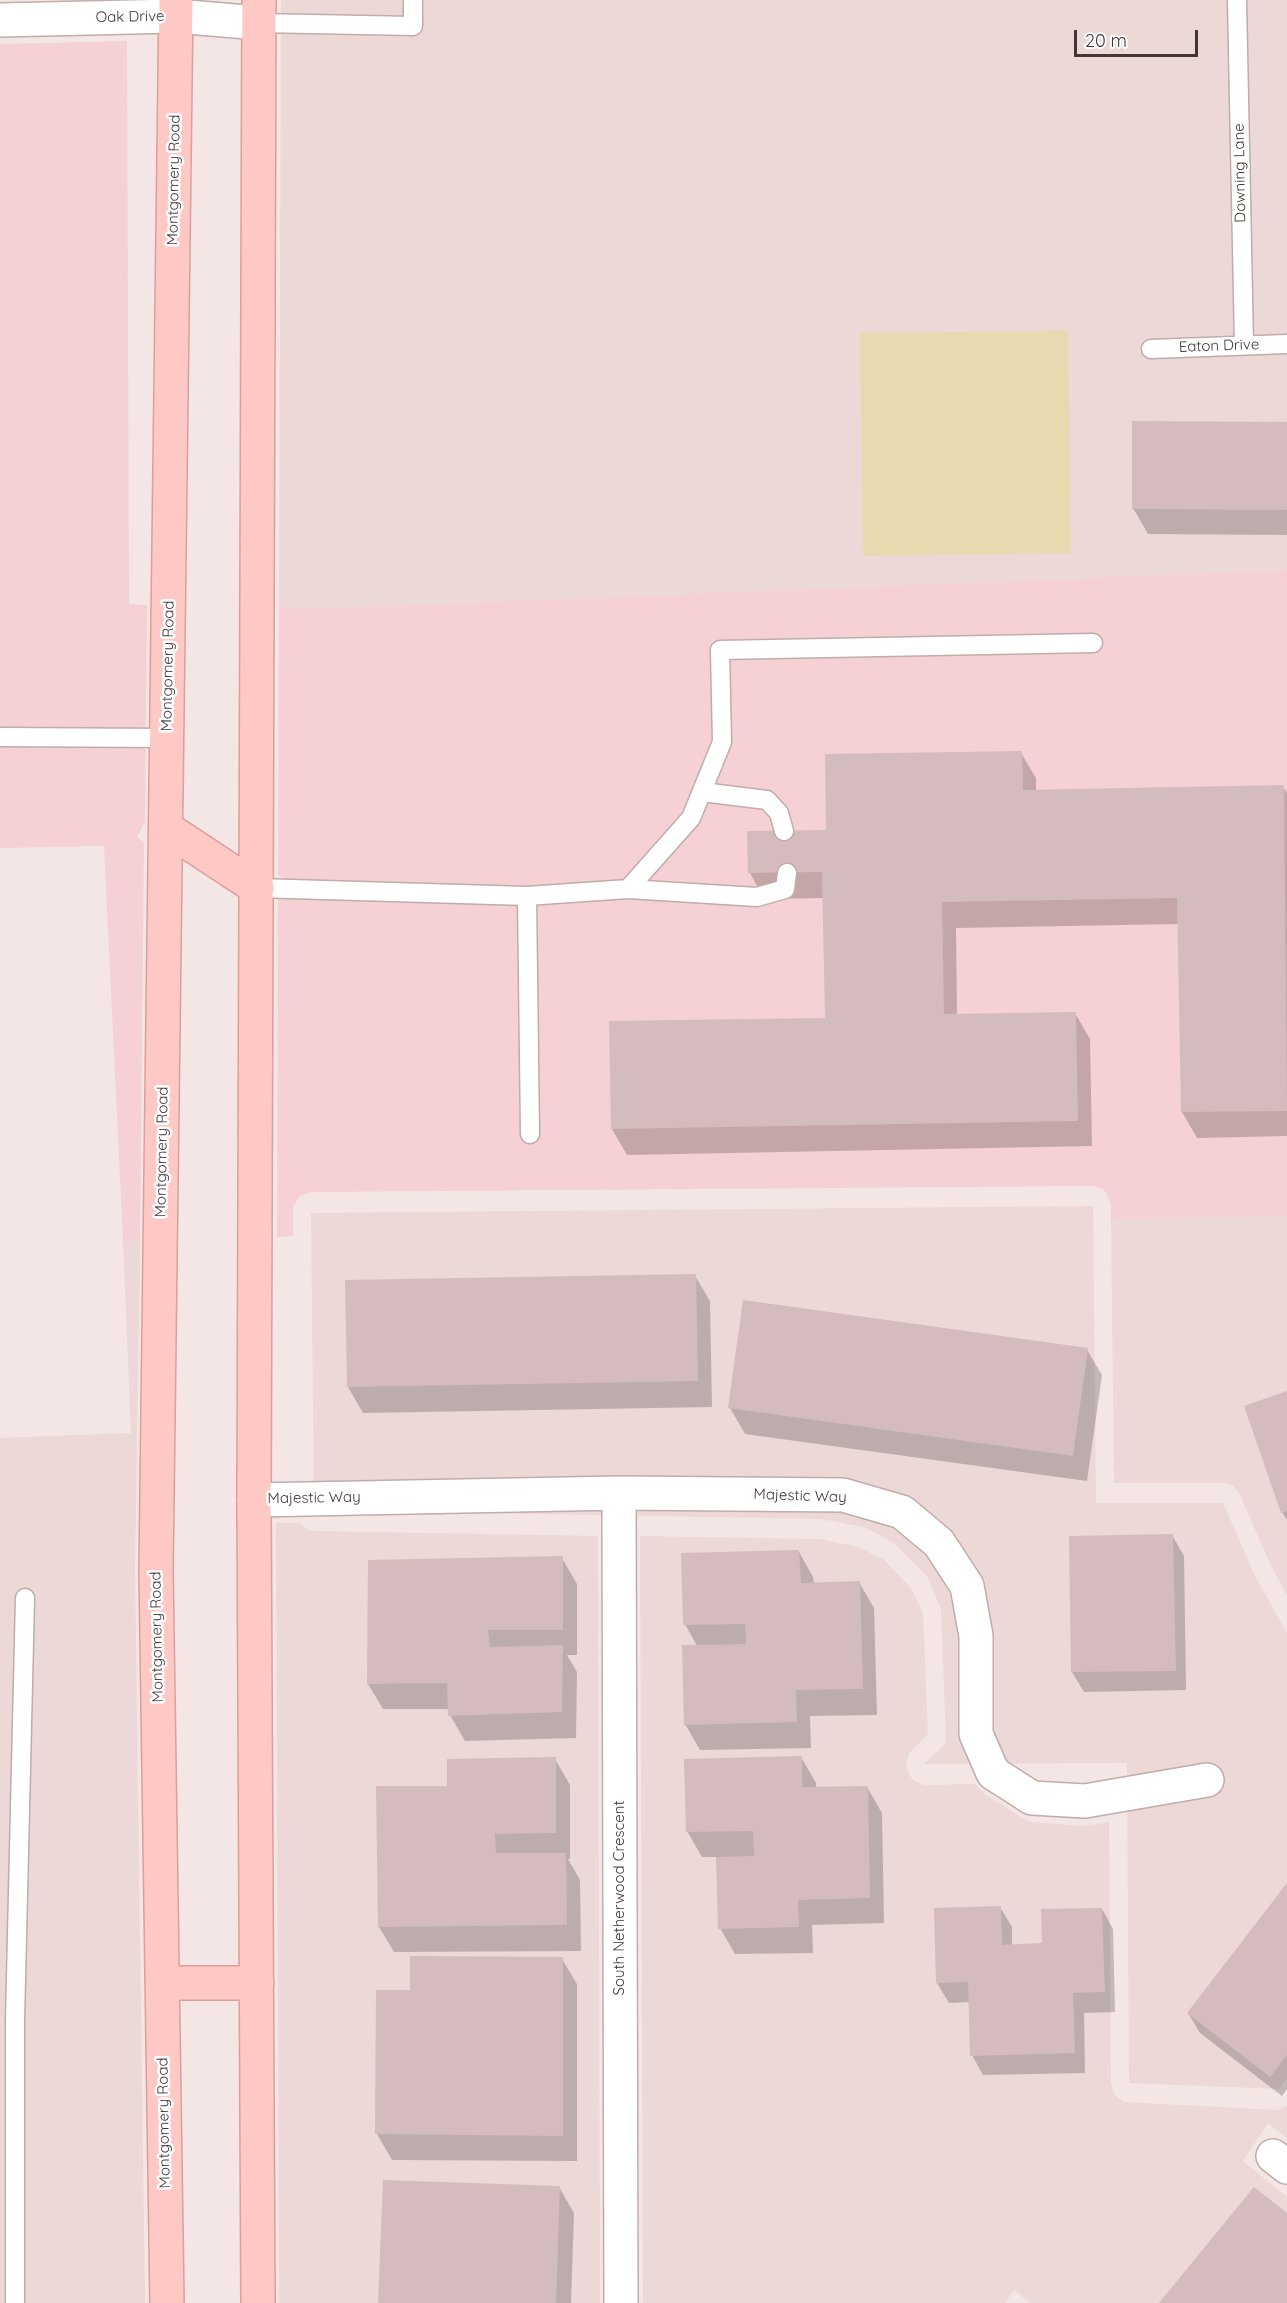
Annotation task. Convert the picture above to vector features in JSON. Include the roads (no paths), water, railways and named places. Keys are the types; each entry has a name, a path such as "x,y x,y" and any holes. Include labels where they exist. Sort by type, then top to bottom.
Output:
{"main road":[{"name":"Montgomery Road","path":"167,2303 156,1570 176,8"},
{"path":"258,2303 254,1500 259,12"},
{"path":"166,828 257,888"},
{"path":"162,1983 257,1983"}],"street":[{"name":"Oak Drive","path":"0,20 176,8 259,12"},
{"name":"Majestic Way","path":"254,1500 619,1493 843,1495 902,1512 939,1543 967,1586 976,1636 976,1734 993,1773 1032,1798 1085,1802 1207,1780"},
{"name":"South Netherwood Crescent","path":"619,1493 621,2303"}],"lane":[{"path":"259,12 413,26 413,0"},
{"name":"Downing Lane","path":"1237,0 1244,345"},
{"name":"Eaton Drive","path":"1151,349 1287,344"},
{"path":"628,888 691,818 722,742 720,650 1093,643"},
{"path":"0,737 167,738"},
{"path":"702,792 767,800 779,813 784,831"},
{"path":"257,888 527,896 628,888 757,897 786,889 787,873"},
{"path":"527,896 530,1134"},
{"path":"15,2303 15,2008 25,1598"}]}
